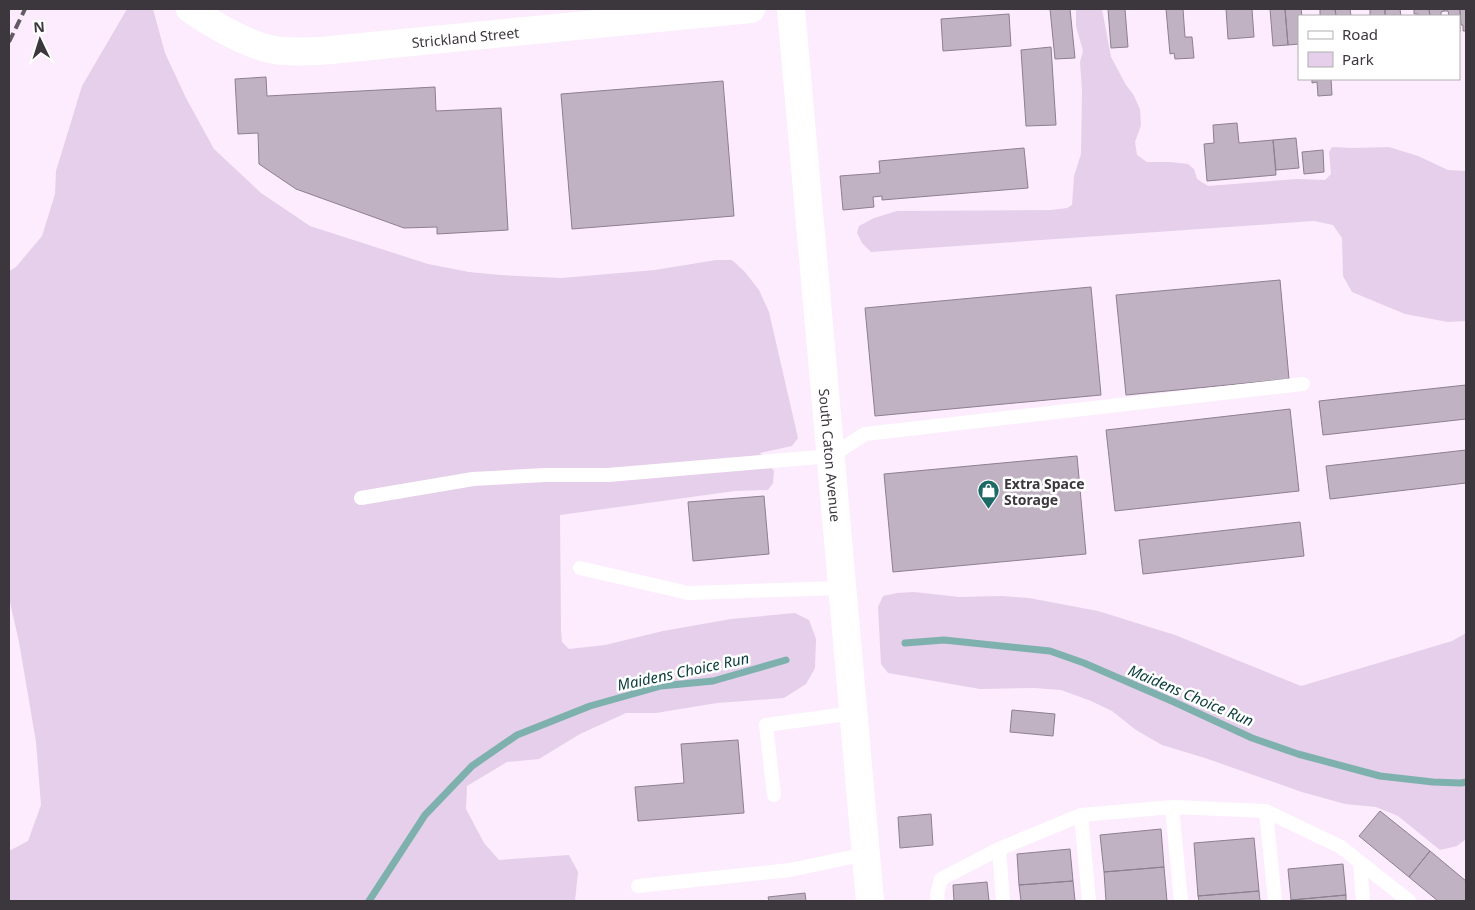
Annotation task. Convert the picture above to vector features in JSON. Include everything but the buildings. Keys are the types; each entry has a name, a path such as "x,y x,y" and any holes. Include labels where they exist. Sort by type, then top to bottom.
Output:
{"main road":[{"name":"Strickland Street","path":"190,9 256,46 283,52 330,50 751,9"},
{"name":"South Caton Avenue","path":"791,9 870,901"}],"lane":[{"path":"361,498 473,479 545,475 608,475 832,456 865,434 1303,384"},
{"path":"580,568 688,593 843,588"},
{"path":"774,795 766,725 854,713"},
{"path":"1172,807 1181,901"},
{"path":"938,901 941,879 998,849 1081,814 1172,807 1266,811 1341,847 1409,901"},
{"path":"1266,811 1275,901"},
{"path":"1081,814 1089,901"},
{"path":"998,849 1004,901"},
{"path":"638,886 790,870 866,854"},
{"path":"1360,862 1363,901"}],"green space":[{"path":"127,9 153,9 165,53 186,98 214,149 261,193 310,226 428,264 469,272 500,275 561,278 655,270 716,260 732,260 745,272 759,290 769,312 798,438 792,446 760,453 774,471 773,483 768,490 735,491 560,515 562,642 569,649 605,645 663,631 731,619 795,613 809,620 816,639 815,668 806,684 784,698 717,703 656,713 626,713 580,734 539,759 507,762 467,786 466,809 484,843 499,860 569,855 578,872 575,901 9,901 9,851 28,841 41,805 36,742 19,642 9,598 9,271 16,267 42,236 55,194 56,171 82,86"},
{"path":"1076,9 1102,9 1111,57 1140,109 1141,125 1135,142 1137,155 1147,162 1188,164 1194,169 1197,179 1208,186 1297,179 1325,180 1331,174 1329,152 1332,147 1389,147 1418,156 1448,170 1466,171 1466,321 1448,322 1405,314 1352,292 1343,276 1342,238 1333,225 1314,221 871,252 862,243 857,233 859,226 874,218 897,211 1051,210 1067,208 1072,205 1074,176 1081,154 1082,91 1080,62 1083,51 1076,26"},
{"path":"914,592 959,597 1002,596 1029,598 1098,611 1175,635 1301,686 1452,641 1466,633 1466,839 1457,846 1440,850 1398,816 1376,807 1345,804 1302,792 1162,745 1136,730 1112,711 1061,690 1034,688 980,689 888,673 881,664 878,607 883,596"}],"waterway":[{"name":"Maidens Choice Run","path":"905,643 944,640 1050,651 1084,663 1252,738 1298,754 1380,776 1433,782 1466,782"},
{"name":"Maidens Choice Run","path":"369,901 425,815 472,766 517,735 590,706 661,686 713,681 786,660"}],"railway":[{"path":"9,42 25,9"}],"place":[{"name":"Extra Space Storage","path":"988,510"}]}
